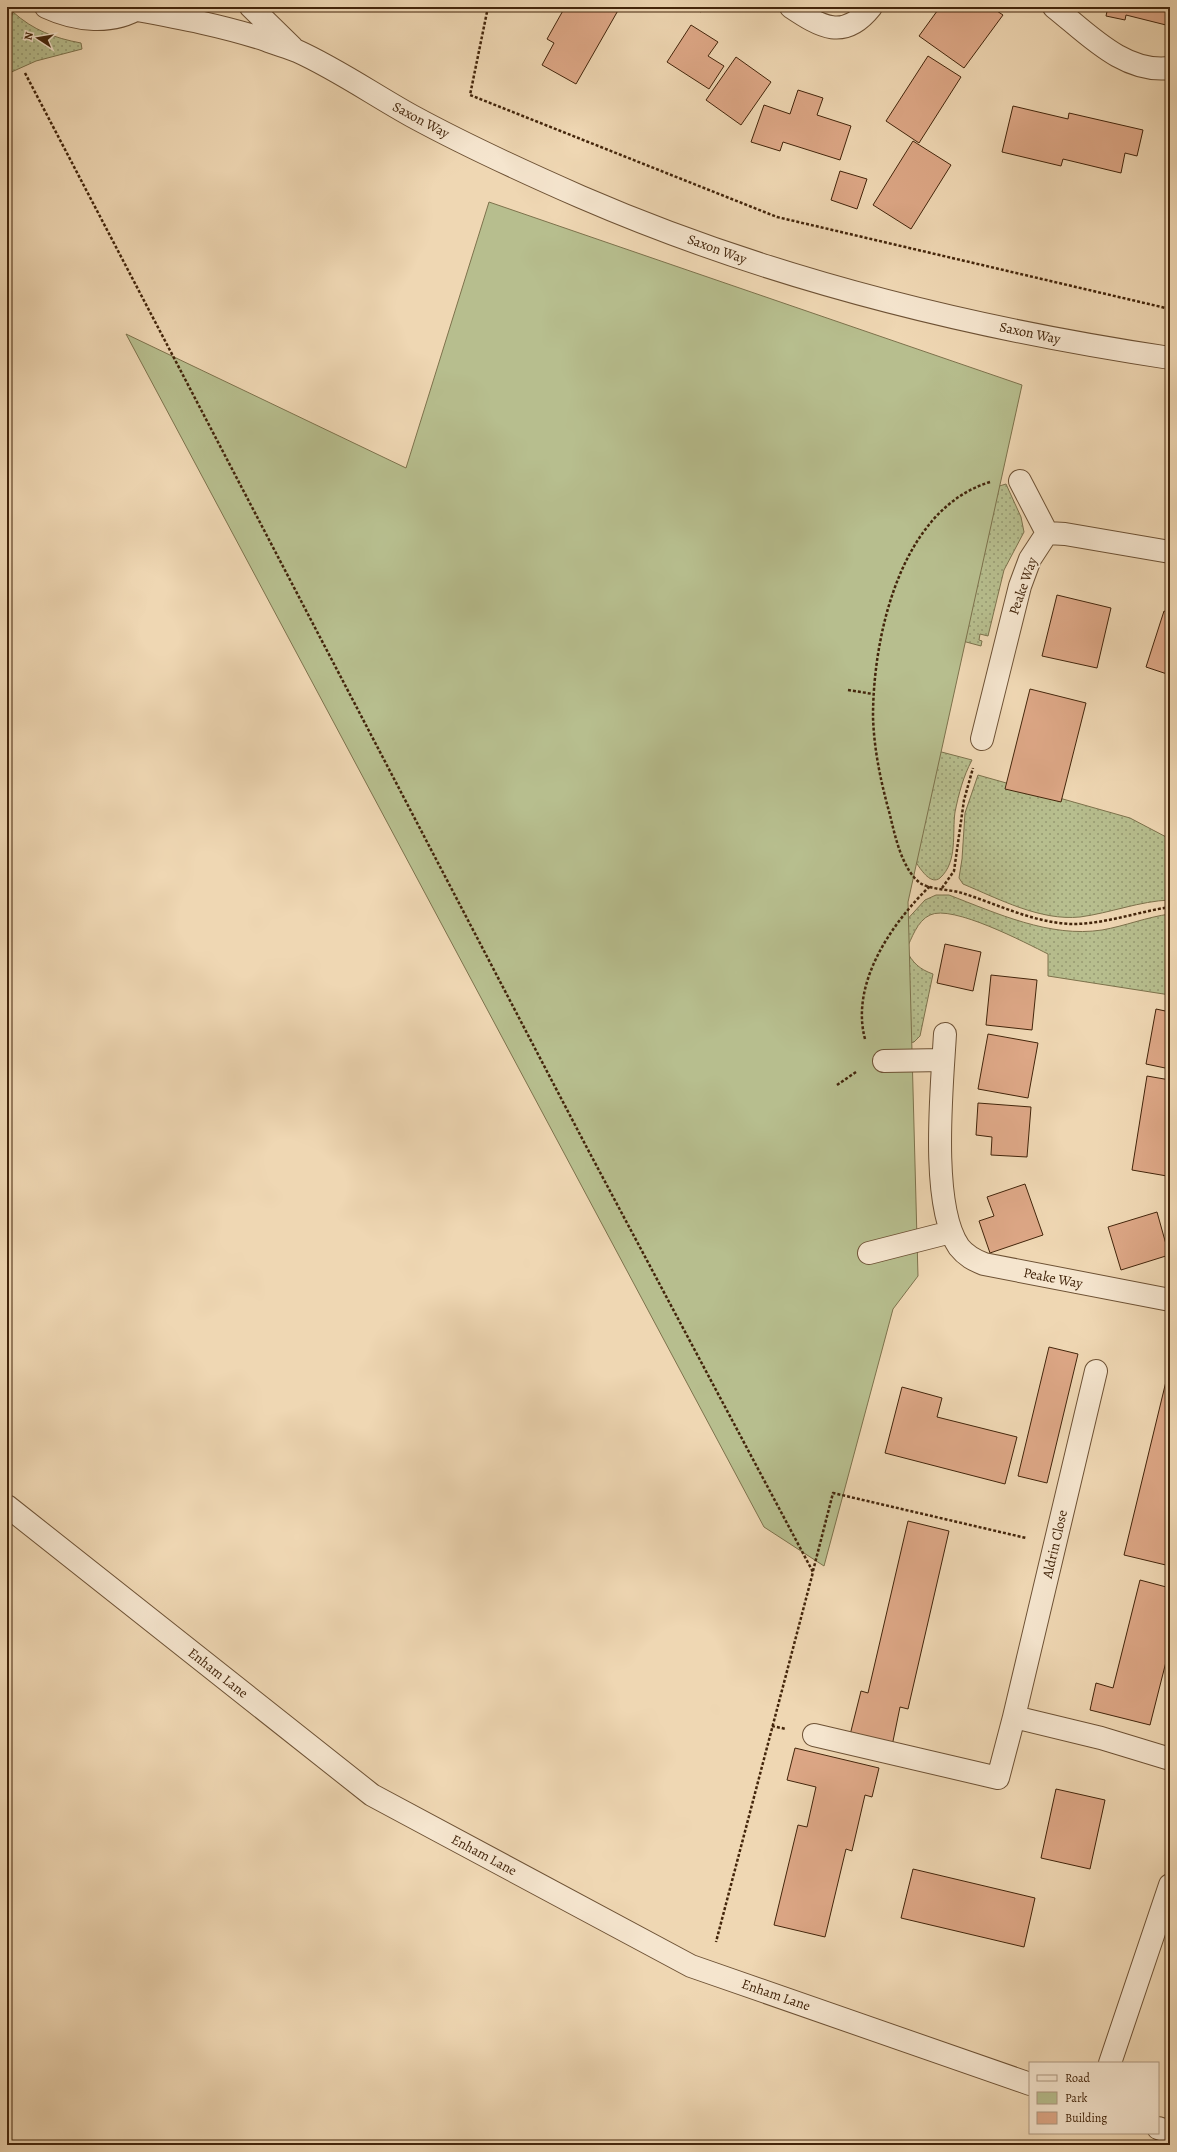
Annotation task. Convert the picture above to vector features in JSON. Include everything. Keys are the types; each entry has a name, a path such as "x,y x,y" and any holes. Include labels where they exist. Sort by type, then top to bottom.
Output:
{"street":[{"path":"46,7 62,14 81,19 100,20 119,17 139,8"},
{"name":"Saxon Way","path":"251,7 296,51"},
{"path":"791,7 822,26 837,28 851,25 863,17 871,7"},
{"path":"1054,7 1114,54 1132,63 1149,68 1170,68"},
{"name":"Saxon Way","path":"139,8 227,28 296,51 415,118 509,165 598,204 745,260 921,309 1095,347 1170,358"},
{"path":"1020,481 1047,533 1065,534 1170,552"},
{"name":"Peake Way","path":"982,739 1020,586 1034,553 1047,533"},
{"name":"Peake Way","path":"945,1034 940,1161 944,1205 951,1232 959,1247 969,1257 984,1264 1170,1300"},
{"path":"884,1061 943,1060"},
{"path":"868,1253 951,1232"},
{"name":"Aldrin Close","path":"814,1735 998,1778 1096,1371"},
{"name":"Enham Lane","path":"7,1506 372,1796 691,1966 1029,2084"},
{"path":"1014,1716 1101,1738 1170,1759"},
{"path":"1110,2062 1170,1885"},
{"path":"1159,2128 1170,2132"}],"path":[{"path":"488,7 470,95 777,217 1170,310"},
{"path":"25,73 586,1146 813,1572"},
{"path":"848,690 873,694"},
{"path":"942,888 954,871 964,800 982,739"},
{"path":"867,1047 860,1011 869,976 894,926 930,886"},
{"path":"708,1972 813,1572 832,1493 1055,1545"}],"green space":[{"path":"13,12 28,24 44,32 62,39 81,43 82,49 36,61 7,74 7,31"},
{"path":"489,202 1022,385 908,902 918,1276 893,1309 824,1566 764,1527 126,334 406,468"},
{"path":"1006,484 1021,517 1024,532 1004,570 988,636 980,634 979,640 982,641 981,646 955,639 930,749 972,760 964,779 955,812 953,847 950,864 940,878 933,880 924,873 911,853 898,818 893,795 884,729 883,686 887,642 896,600 912,561 935,527 966,501"},
{"path":"978,775 1130,818 1170,839 1170,900 1080,917 1050,916 1020,908 963,884 959,878 962,859 965,813"},
{"path":"936,895 949,895 1004,916 1043,927 1082,932 1102,930 1170,914 1170,995 1048,976 1048,954 989,926 955,915 940,913 930,915 922,921 906,950 911,959 917,965 933,974 920,1036 914,1042 896,1046 902,925 925,900"}],"building":[{"path":"565,7 620,7 576,84 542,65 554,43 547,39"},
{"path":"693,7 704,7 701,12"},
{"path":"940,7 991,7 1003,15 964,68 919,36"},
{"path":"1108,7 1170,7 1170,26 1126,15 1125,20 1106,16"},
{"path":"691,25 718,42 708,56 724,66 709,89 667,62"},
{"path":"928,56 961,77 919,143 886,121"},
{"path":"736,57 771,82 741,125 706,100"},
{"path":"798,90 823,98 817,115 851,126 840,160 783,142 780,151 751,142 764,105 790,114"},
{"path":"1013,106 1068,119 1069,113 1143,130 1137,156 1125,153 1121,173 1063,159 1061,166 1002,152"},
{"path":"913,141 951,165 911,229 873,205"},
{"path":"840,171 867,179 857,209 831,200"},
{"path":"1057,595 1111,608 1097,668 1042,656"},
{"path":"1164,611 1170,613 1170,675 1146,667"},
{"path":"1030,689 1086,703 1061,802 1005,789"},
{"path":"945,944 981,952 973,991 937,983"},
{"path":"991,975 1037,980 1032,1030 986,1025"},
{"path":"1156,1009 1170,1012 1170,1069 1146,1064"},
{"path":"988,1034 1038,1043 1028,1098 978,1089"},
{"path":"1147,1076 1170,1080 1170,1159 1167,1176 1132,1170"},
{"path":"978,1103 1031,1107 1027,1157 991,1155 992,1137 976,1135"},
{"path":"1025,1184 1043,1235 990,1253 979,1221 994,1216 987,1197"},
{"path":"1157,1212 1169,1255 1121,1270 1108,1227"},
{"path":"1049,1347 1078,1354 1047,1483 1018,1476"},
{"path":"1170,1369 1170,1566 1124,1555"},
{"path":"902,1387 942,1398 937,1417 1017,1437 1005,1484 885,1453"},
{"path":"908,1521 949,1531 908,1709 900,1707 892,1746 850,1735 861,1691 868,1693"},
{"path":"1140,1580 1170,1588 1170,1646 1150,1725 1090,1710 1096,1683 1113,1688"},
{"path":"795,1748 879,1768 872,1797 865,1795 852,1851 846,1849 825,1937 774,1925 798,1825 807,1827 816,1787 787,1780"},
{"path":"1056,1789 1105,1800 1090,1869 1041,1858"},
{"path":"913,1869 1035,1898 1024,1947 901,1918"}]}
